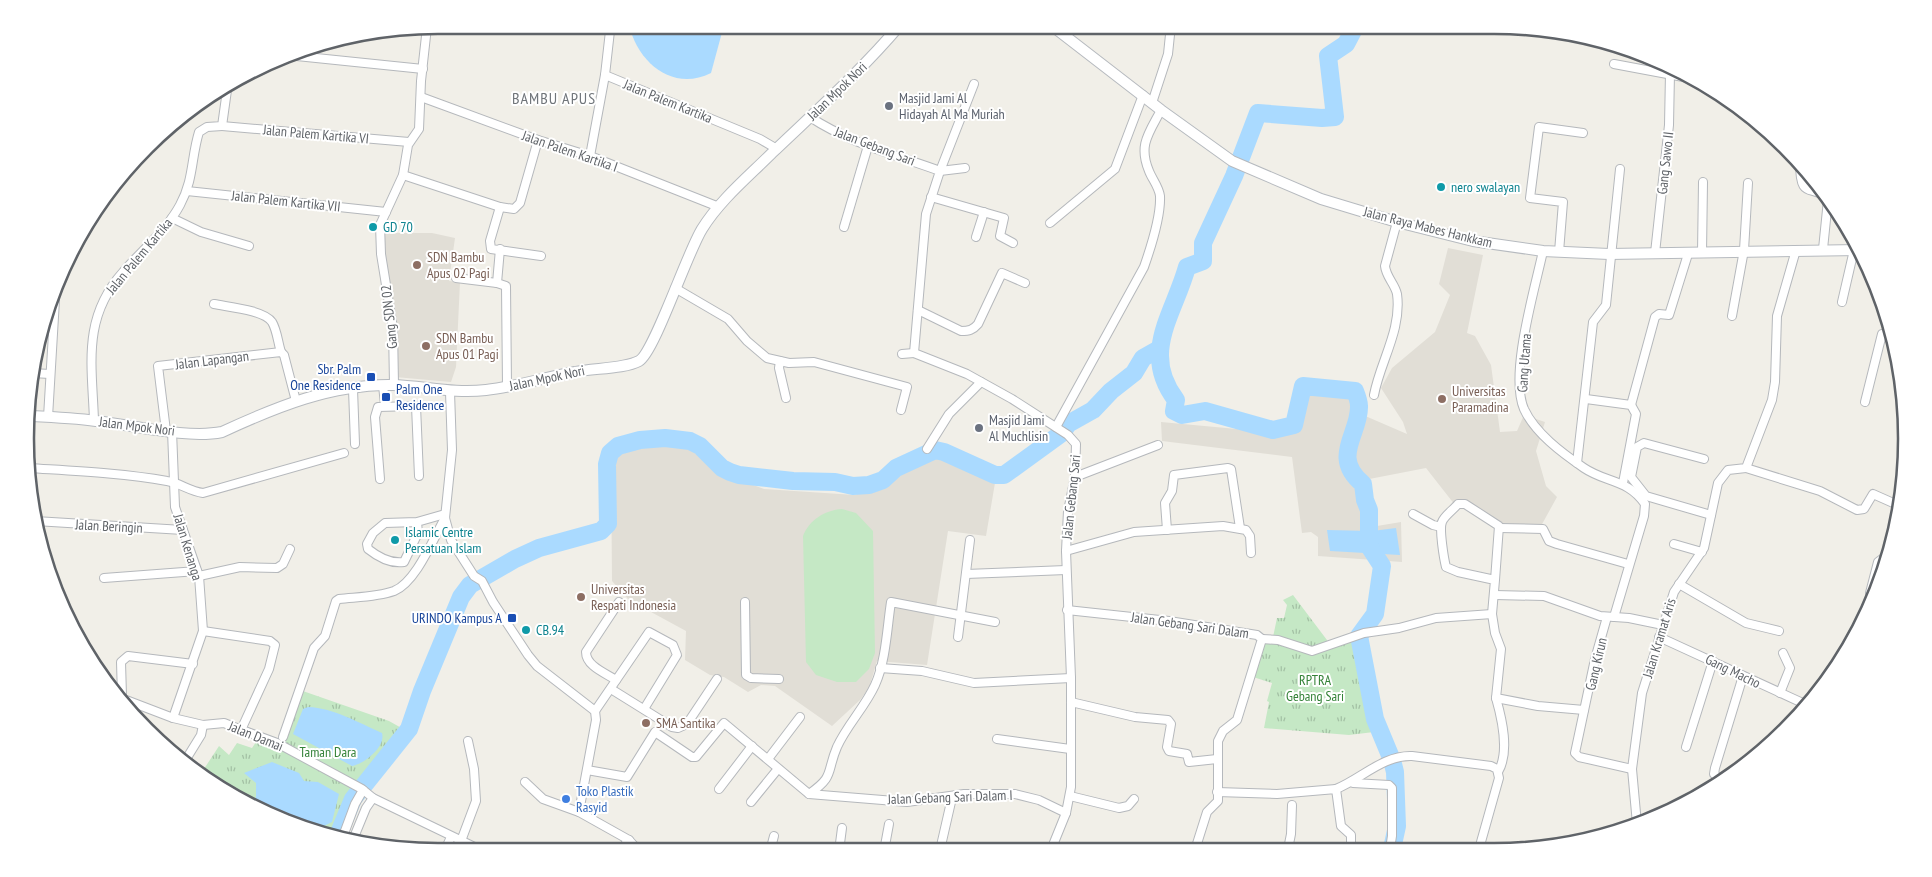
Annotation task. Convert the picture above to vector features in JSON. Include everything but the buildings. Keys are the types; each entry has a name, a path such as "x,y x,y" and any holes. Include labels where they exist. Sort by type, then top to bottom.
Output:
{"main road":[{"name":"Jalan Mpok Nori","path":"35,416 94,420 169,431 213,434 296,401 353,389 394,385 450,392 487,390 585,370 633,364 642,360 654,340 674,288 701,231 718,207 846,84 892,34"},
{"name":"Jalan Raya Mabes Hankkam","path":"1066,34 1161,110 1232,161 1321,199 1397,222 1473,241 1559,252 1688,254 1744,250 1852,250"}],"street":[{"name":"Gang SDN 02","path":"394,385 392,318 381,249 380,225 403,175 409,142 419,129 426,34"},
{"path":"590,156 606,75 610,34"},
{"path":"1152,103 1168,54 1171,34"},
{"path":"304,57 423,69"},
{"path":"1614,64 1670,74"},
{"name":"Gang Sawo II","path":"1655,253 1669,126 1670,74"},
{"name":"Jalan Palem Kartika","path":"606,75 760,139 777,149"},
{"path":"902,354 914,353 926,214 940,171 974,84"},
{"path":"222,126 226,94"},
{"path":"1050,222 1115,169 1143,95"},
{"name":"Jalan Palem Kartika I","path":"421,97 538,140 590,156 718,207"},
{"path":"1056,427 1144,267 1151,247 1160,197 1148,171 1143,145 1161,110"},
{"name":"Jalan Gebang Sari","path":"810,117 824,126 868,146 940,171"},
{"name":"Jalan Palem Kartika","path":"94,420 92,338 99,307 107,292 122,273 172,218 187,191 193,170 199,132 207,127 222,126"},
{"name":"Jalan Palem Kartika VI","path":"222,126 409,142"},
{"path":"1559,252 1563,202 1530,198 1539,127 1583,133"},
{"path":"403,175 510,209 517,207 520,203 538,140"},
{"path":"844,227 868,146"},
{"path":"940,171 965,168"},
{"path":"1577,463 1586,399 1593,322 1604,308 1620,169"},
{"path":"1801,175 1804,187 1815,193"},
{"path":"1702,253 1703,182"},
{"path":"1732,316 1744,250 1748,183"},
{"name":"Jalan Palem Kartika VII","path":"187,191 386,212"},
{"path":"931,197 1004,218 1000,236 1014,243"},
{"path":"500,206 490,241 491,249 541,256"},
{"path":"1823,249 1827,210"},
{"path":"976,237 984,212"},
{"path":"172,218 201,232 249,246"},
{"path":"1374,396 1377,380 1394,336 1397,292 1385,273 1385,266 1397,222"},
{"path":"497,283 500,249"},
{"path":"1796,250 1777,316 1775,382 1772,400 1746,468 1820,491 1857,510 1864,509 1873,494 1893,503"},
{"name":"Gang Utama","path":"1543,251 1522,345 1519,387 1521,399 1535,427 1577,463 1591,473 1623,484"},
{"path":"1623,484 1637,417 1631,405 1655,317 1659,314 1669,316 1688,254"},
{"path":"1842,302 1855,255"},
{"path":"918,310 962,331 967,331 974,329 978,324 1002,273 1024,283"},
{"path":"456,278 497,283 506,286 507,386"},
{"path":"674,288 728,319 767,358 788,363 808,361 907,387 901,410"},
{"path":"214,304 254,312 268,318 273,323 281,352 284,355 296,401"},
{"path":"48,417 54,311"},
{"path":"1865,402 1882,334 1884,334"},
{"name":"Jalan Lapangan","path":"169,431 158,366 281,352"},
{"name":"Jalan Gebang Sari","path":"914,353 951,366 982,382 1056,427 1068,435 1076,444 1075,477 1068,512 1066,551 1071,678 1070,796 1066,813 1054,843"},
{"path":"780,361 779,368 786,398"},
{"path":"39,373 50,374"},
{"path":"927,449 949,414 982,382"},
{"path":"383,385 385,406"},
{"path":"353,389 355,444"},
{"path":"450,392 452,459 445,516 451,540 474,576 482,580 493,602 537,666 595,711"},
{"path":"1586,399 1631,405"},
{"path":"380,479 375,417 378,407 385,406 416,406 419,476"},
{"name":"Jalan Kenanga","path":"169,431 175,507 198,574 203,631 173,718"},
{"path":"1704,459 1644,443 1637,448 1631,477 1646,496 1711,515"},
{"path":"1075,477 1158,445"},
{"path":"35,468 122,475 174,482 192,492 203,493 344,453"},
{"path":"1167,530 1165,503 1172,491 1174,475 1228,468 1231,469 1240,528"},
{"name":"Jalan Kramat Aris","path":"1636,817 1632,769 1642,693 1659,637 1679,584 1702,552 1720,477 1728,470 1746,468"},
{"name":"Gang Kirun","path":"1623,484 1634,491 1645,504 1644,516 1611,617 1576,743 1577,756 1632,769"},
{"path":"1495,580 1458,572 1446,567 1441,527 1445,517 1462,504 1499,526 1495,595 1492,614 1500,649 1496,698 1502,719 1503,761 1498,772"},
{"path":"1413,514 1433,525 1441,527"},
{"path":"416,522 418,533 404,562 397,563 377,556 368,549 367,544 373,533 385,523 416,522 445,516"},
{"path":"283,737 314,648 325,636 336,601 339,599 388,593 403,586 414,574 445,516"},
{"name":"Jalan Beringin","path":"43,521 183,530"},
{"path":"1066,551 1134,532 1223,526 1246,530 1250,536 1251,553"},
{"path":"1499,528 1543,529 1549,541 1628,564"},
{"path":"958,638 970,540"},
{"path":"1674,544 1702,552"},
{"path":"104,578 198,574 240,567 278,568 283,564 290,549"},
{"path":"1875,574 1879,561"},
{"path":"966,574 1066,570"},
{"path":"1679,584 1746,623 1778,631"},
{"path":"1495,595 1544,596 1611,617 1663,625"},
{"path":"616,680 589,663 586,656 619,602"},
{"path":"746,602 746,675 751,678 779,679"},
{"path":"587,770 627,777 655,732 694,757 699,755 724,723 768,759 777,770 809,794 824,784 830,775 838,746 874,686 880,668 891,602 960,617 995,622"},
{"name":"Jalan Gebang Sari Dalam","path":"1067,610 1169,621 1257,635 1262,639 1237,720 1220,736 1217,759 1218,801 1208,812 1197,843"},
{"path":"1262,639 1278,640 1312,651 1364,633 1399,628 1436,618 1492,614"},
{"path":"203,631 270,641 275,645 269,669 242,730"},
{"path":"579,812 596,720 595,711 649,632 673,645 677,655 644,708"},
{"name":"Gang Macho","path":"1659,637 1800,702"},
{"path":"1780,693 1790,668 1783,653"},
{"path":"122,691 121,662 128,656 193,664"},
{"path":"1686,747 1713,661"},
{"path":"880,668 922,672 974,683 1071,678"},
{"path":"1716,776 1714,775 1715,768 1743,676"},
{"path":"611,689 672,727 684,727 717,679"},
{"path":"1496,698 1538,706 1584,710"},
{"name":"Jalan Damai","path":"132,702 173,718 203,725 224,723 277,744 361,788 373,798 465,843"},
{"path":"1071,702 1134,718 1168,720 1171,724 1167,747 1169,752 1187,754 1189,762 1217,759"},
{"path":"768,759 800,717"},
{"path":"188,756 201,735 203,725"},
{"path":"998,739 1070,749"},
{"path":"461,841 476,801 474,768 468,741"},
{"path":"719,789 752,746"},
{"path":"1217,792 1277,794 1336,790 1352,783 1384,762 1395,758 1412,756 1491,766 1497,768 1499,778 1481,843"},
{"path":"751,802 777,770"},
{"path":"525,782 543,799 579,812 632,843"},
{"path":"1352,783 1389,785 1392,788 1391,843"},
{"path":"345,831 361,788"},
{"path":"1336,790 1341,826 1351,835 1351,843"},
{"name":"Jalan Gebang Sari Dalam I","path":"809,794 907,802 956,795 1023,795 1066,813"},
{"path":"942,843 951,802 956,795"},
{"path":"1070,796 1119,808 1128,806 1134,799"},
{"path":"357,834 366,808 373,798"},
{"path":"1289,843 1292,805"},
{"path":"885,843 889,824"},
{"path":"840,843 842,828"},
{"path":"772,843 774,836"},
{"path":"449,843 452,837"}],"shaded area":[{"name":"SDN Bambu Apus 02 Pagi","path":"382,233 432,233 455,238 449,281 460,282 456,367 451,382 395,377 381,248"},
{"name":"Universitas Paramadina","path":"1448,248 1483,255 1467,333 1475,336 1491,365 1500,432 1517,431 1524,415 1545,422 1536,451 1546,486 1557,497 1541,526 1498,524 1463,501 1455,505 1426,468 1359,481 1365,528 1401,522 1402,562 1318,556 1318,537 1311,532 1302,533 1292,457 1162,441 1161,422 1290,434 1295,385 1354,392 1353,406 1363,415 1407,434 1403,422 1381,388 1392,368 1435,332 1450,295 1439,284"},
{"path":"661,442 693,446 724,474 764,489 855,495 889,482 913,464 931,455 996,477 986,536 948,531 927,665 877,661 869,688 860,700 832,726 775,686 761,685 748,692 724,677 710,675 685,660 686,631 629,600 612,581 611,461 614,454 626,447"}],"green space":[{"path":"842,509 856,513 873,531 875,653 869,669 856,682 837,682 816,675 806,662 803,536 809,525 818,517 830,511"},
{"name":"RPTRA Gebang Sari","path":"1293,595 1333,648 1357,640 1374,732 1349,735 1264,728 1269,702 1267,701 1272,683 1253,677 1265,640 1273,637 1277,618 1284,618 1287,605 1283,600"},
{"name":"Taman Dara","path":"300,690 389,721 405,730 353,794 339,830 308,822 259,802 204,768 219,746 229,755 237,743 252,748 258,739 280,748"}],"water":[{"path":"632,34 722,34 711,73 697,78 683,79 659,70 649,62 640,51"},
{"path":"1396,528 1400,555 1330,551 1327,530 1372,531"},
{"path":"308,707 337,713 382,733 381,744 368,758 352,766 293,734 303,709"},
{"path":"272,762 299,773 304,781 318,782 339,794 332,822 324,826 308,822 259,802 254,799 256,783 244,773"}],"waterway":[{"path":"1351,34 1346,44 1328,56 1335,117 1322,118 1258,113 1234,176 1203,243 1203,261 1187,267 1168,317 1160,350 1161,366 1166,383 1176,400 1174,411 1182,415 1205,411 1273,430 1294,425 1303,386 1355,391 1359,404 1358,416 1347,455 1353,474 1363,484 1365,500 1369,510 1369,546 1382,566 1375,614 1359,636 1375,719 1395,772 1397,826 1393,843"},
{"path":"1064,430 1068,424 1093,410 1111,391 1134,373 1143,358 1159,349"},
{"path":"340,830 353,799 409,729 422,691 461,597 470,585 515,559 539,548 601,531 608,524 607,464 610,453 618,446 640,440 665,438 690,441 700,446 722,468 739,475 793,481 835,482 853,486 869,485 883,480 896,468 935,450 944,452 995,475 1004,475 1062,433"}],"place":[{"name":"Masjid Jami Al Hidayah Al Ma Muriah","path":"889,106"},
{"name":"nero swalayan","path":"1441,187"},
{"name":"GD 70","path":"373,227"},
{"name":"SDN Bambu Apus 02 Pagi","path":"417,265"},
{"name":"SDN Bambu Apus 01 Pagi","path":"426,346"},
{"name":"Sbr. Palm One Residence","path":"371,377"},
{"name":"Palm One Residence","path":"386,397"},
{"name":"Universitas Paramadina","path":"1442,399"},
{"name":"Masjid Jami Al Muchlisin","path":"979,428"},
{"name":"Islamic Centre Persatuan Islam","path":"395,540"},
{"name":"Universitas Respati Indonesia","path":"581,597"},
{"name":"URINDO Kampus A","path":"512,618"},
{"name":"CB.94","path":"526,630"},
{"name":"SMA Santika","path":"646,723"},
{"name":"Toko Plastik Rasyid","path":"566,799"}],"district":[{"name":"BAMBU APUS","path":"554,98"}]}
